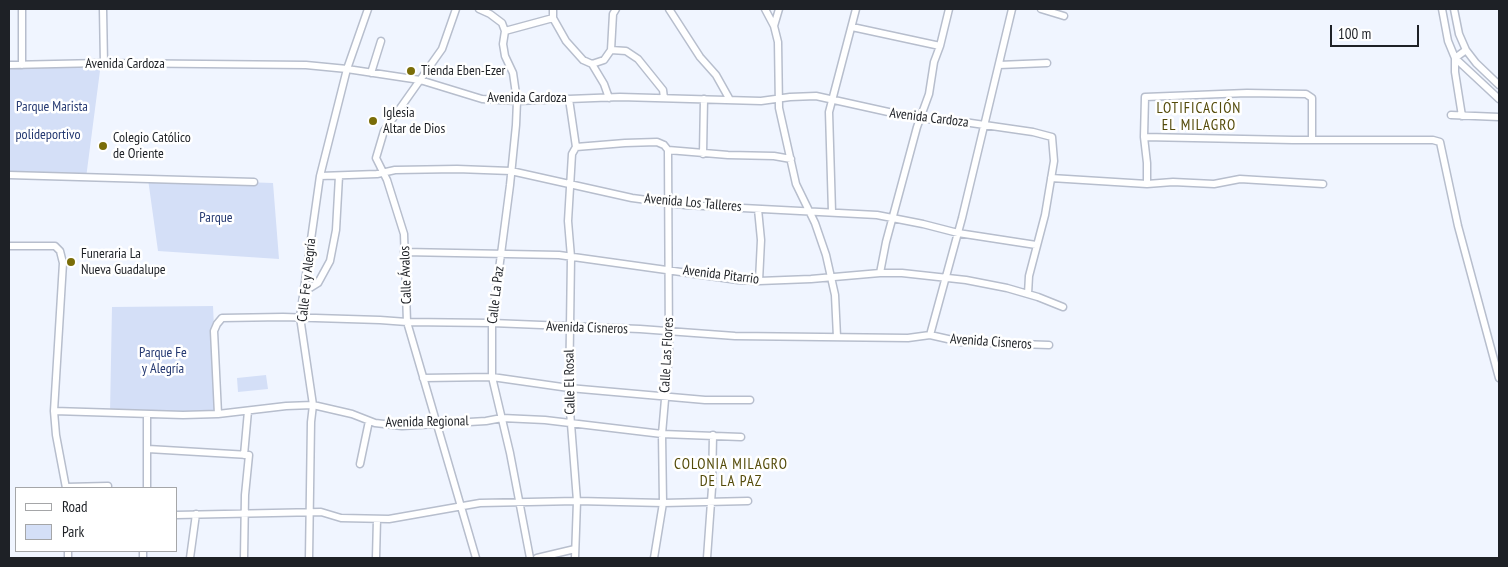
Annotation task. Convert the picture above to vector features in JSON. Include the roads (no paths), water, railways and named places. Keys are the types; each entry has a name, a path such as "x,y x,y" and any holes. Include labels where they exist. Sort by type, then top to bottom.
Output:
{"street":[{"path":"22,9 22,65"},
{"path":"104,9 104,64"},
{"name":"Calle Fe y Alegría","path":"309,558 311,422 313,405 300,317 320,176 347,69 368,9"},
{"name":"Calle Ávalos","path":"456,9 442,49 384,132 376,158 384,173 404,234 408,322 476,558"},
{"path":"479,9 490,14 502,23 507,30 552,18"},
{"path":"553,9 552,18 566,40 583,60 592,64 604,84 609,98"},
{"path":"592,64 604,60 611,50 613,14 616,9"},
{"path":"669,9 700,57 716,75 730,100"},
{"path":"765,9 774,26 778,42 779,108 792,158 796,184 815,223 826,254 835,294 837,337"},
{"path":"774,26 779,9"},
{"path":"832,212 828,112 856,9"},
{"path":"880,273 892,219 920,119 929,94 934,62 949,9"},
{"path":"930,335 958,233 1012,9"},
{"path":"1041,9 1064,16"},
{"path":"1442,9 1448,41 1455,58 1455,72 1462,116"},
{"path":"1454,9 1466,50 1476,63 1499,85"},
{"path":"852,27 940,46"},
{"name":"Calle La Paz","path":"507,30 503,44 505,56 513,72 517,101 502,254 492,323 492,377 520,502 530,558"},
{"path":"371,73 381,41"},
{"path":"611,50 626,51 638,59 663,90 664,98"},
{"path":"1455,58 1466,50"},
{"path":"1455,58 1499,99"},
{"path":"999,65 1048,63"},
{"name":"Avenida Cardoza","path":"9,65 306,65 420,80 482,99 517,101 664,98 761,102 779,98 816,96 920,119 950,120 1033,132 1052,137 1054,161 1051,178"},
{"path":"1147,184 1144,136 1145,97 1247,93 1306,94 1312,98 1312,140"},
{"path":"569,99 576,146 625,142 657,142 668,150 703,154 764,155 792,158"},
{"path":"703,154 704,99"},
{"path":"1451,115 1499,117"},
{"path":"1144,136 1312,140 1433,140 1440,142 1458,226 1499,378"},
{"name":"Calle El Rosal","path":"575,558 577,501 569,388 572,257 568,221 569,182 572,154 576,146"},
{"name":"Calle Las Flores","path":"654,558 663,503 662,434 670,332 668,150"},
{"name":"Avenida Los Talleres","path":"320,176 377,174 395,170 511,170 632,198 685,205 877,215 958,233 1036,245"},
{"path":"9,175 254,182"},
{"path":"304,287 310,288 318,283 330,261 336,230 339,176"},
{"path":"1028,294 1029,276 1045,215 1051,178 1147,184 1172,182 1214,184 1240,179 1323,184"},
{"path":"758,208 762,240 759,281"},
{"path":"9,246 55,246 60,251 62,263 54,411 56,435 66,487"},
{"name":"Avenida Pitarrio","path":"404,252 558,255 670,269 738,280 759,281 902,273 1008,288 1063,307"},
{"name":"Avenida Cisneros","path":"218,414 214,331 222,318 300,317 408,322 492,323 735,336 908,338 930,335 960,342 1049,345"},
{"path":"423,378 492,377 569,388 704,400 750,400"},
{"name":"Avenida Regional","path":"54,411 218,414 286,406 313,405 352,414 375,423 402,426 486,421 502,418 545,420 662,434 741,437"},
{"path":"244,558 248,411"},
{"path":"147,414 147,487"},
{"path":"360,464 368,421"},
{"path":"707,558 713,435"},
{"path":"148,449 246,455"},
{"path":"87,487 108,486"},
{"path":"178,515 244,512 321,512 340,518 389,519 480,503 748,501"},
{"path":"190,558 196,514"},
{"path":"376,558 377,519"},
{"path":"537,558 575,549"}],"place":[{"name":"Tienda Eben-Ezer","path":"411,71"},
{"name":"Iglesia Altar de Dios","path":"373,121"},
{"name":"Colegio Católico de Oriente","path":"103,146"},
{"name":"Funeraria La Nueva Guadalupe","path":"71,262"}],"district":[{"name":"LOTIFICACIÓN EL MILAGRO","path":"1199,118"},
{"name":"COLONIA MILAGRO DE LA PAZ","path":"731,474"}],"park label":[{"name":"Parque Marista","path":"52,107"},
{"name":"polideportivo","path":"48,135"},
{"name":"Parque","path":"216,218"},
{"name":"Parque Fe y Alegría","path":"163,362"}]}
